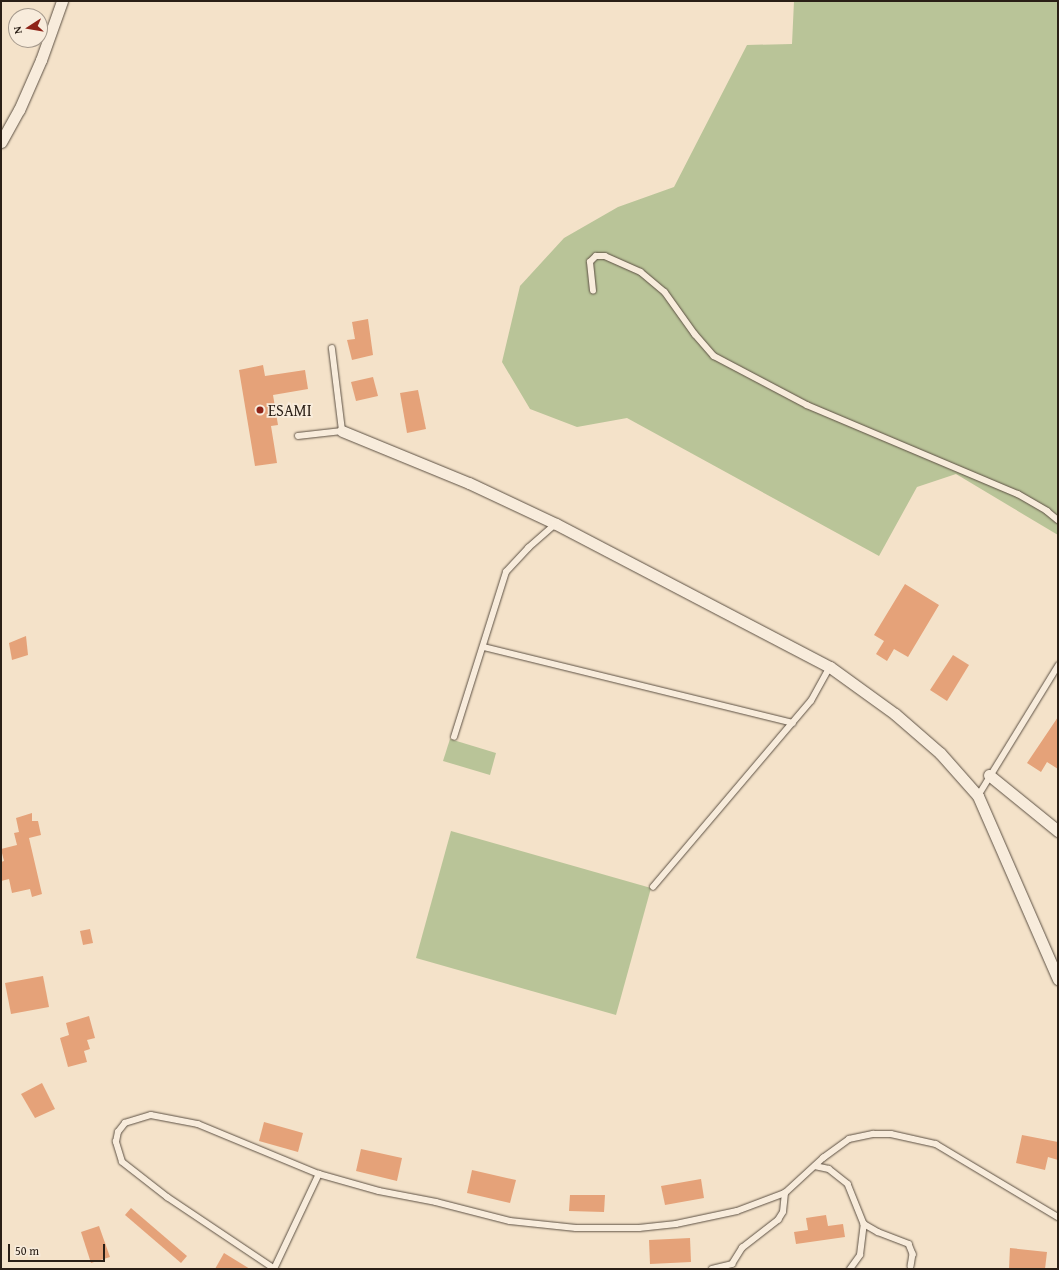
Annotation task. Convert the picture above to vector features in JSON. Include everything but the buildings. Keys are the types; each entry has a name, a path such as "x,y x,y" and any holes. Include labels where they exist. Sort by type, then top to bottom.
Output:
{"street":[{"path":"1,142 19,110 42,60 62,1"},
{"path":"342,431 469,483 556,524 830,667 895,714 940,753 978,796 1058,979"},
{"path":"989,775 1058,831"}],"lane":[{"path":"593,291 590,262 596,256 605,256 642,272 665,292 695,334 714,356 807,404 1018,494 1047,510 1058,520"},
{"path":"298,436 342,431 332,349"},
{"path":"454,737 484,647 506,572 528,548 556,524"},
{"path":"484,647 793,723"},
{"path":"978,796 989,775 1058,666"},
{"path":"653,887 811,701 830,667"},
{"path":"319,1174 274,1269 168,1198 122,1162 116,1142 118,1132 125,1123 151,1116 198,1124 319,1174 379,1192 436,1202 510,1221 576,1228 639,1228 683,1223 737,1211 785,1193 815,1166 849,1139 873,1134 908,1136 936,1144 1058,1217"},
{"path":"815,1166 828,1169 848,1184 864,1224 860,1255 850,1269"},
{"path":"712,1269 732,1264 742,1248 778,1220 783,1212 785,1193"},
{"path":"864,1224 878,1232 908,1244 913,1254 910,1266"}],"green space":[{"path":"794,1 1058,1 1058,535 956,474 917,487 879,556 627,418 577,427 530,409 502,362 520,286 564,238 618,207 674,187 747,45 792,44"},
{"path":"450,739 496,753 490,775 443,761"},
{"path":"451,831 651,888 616,1015 416,958"}],"place":[{"name":"ESAMI","path":"260,410"}]}
